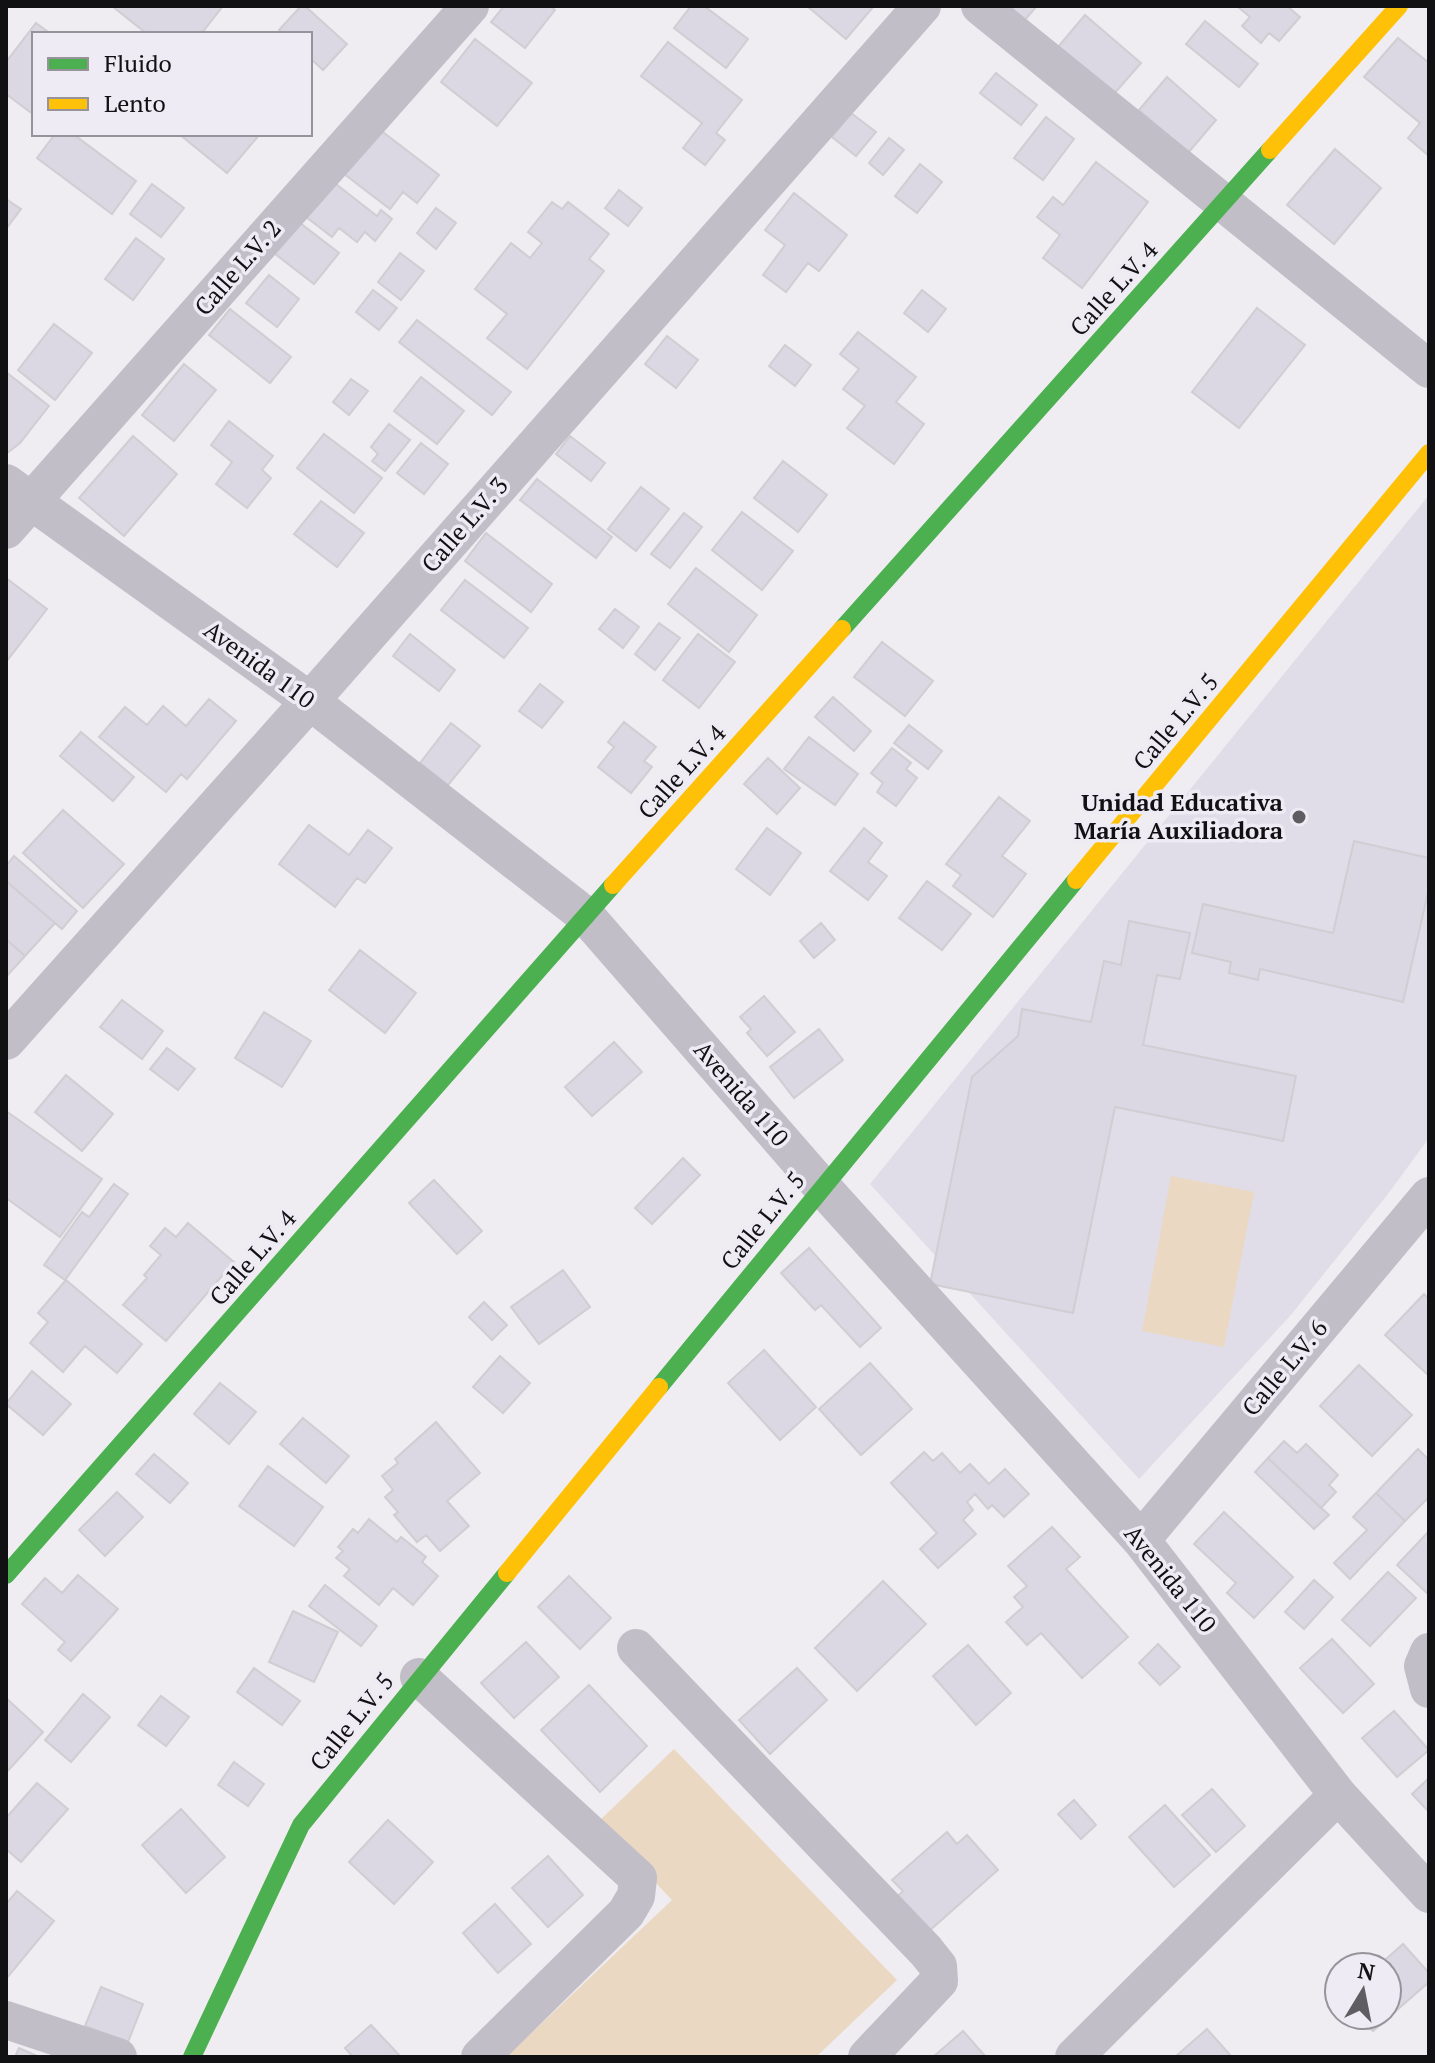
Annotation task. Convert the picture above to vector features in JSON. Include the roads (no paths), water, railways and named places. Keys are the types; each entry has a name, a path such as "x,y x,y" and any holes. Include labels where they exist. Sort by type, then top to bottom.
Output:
{"street":[{"name":"Calle L.V. 2","path":"6,530 19,492 470,6"},
{"name":"Calle L.V. 3","path":"6,1041 922,6"},
{"path":"980,6 1429,369"},
{"name":"Calle L.V. 4","path":"6,1575 586,916 1399,6"},
{"name":"Calle L.V. 5","path":"192,2057 301,1825 419,1677 1429,453"},
{"name":"Avenida 110","path":"19,492 310,701 586,916 822,1187 1141,1540 1338,1795 1429,1894"},
{"name":"Calle L.V. 6","path":"1141,1540 1426,1205"},
{"path":"636,1648 938,1966 939,1981 867,2057"},
{"path":"1429,1652 1423,1666 1429,1689"},
{"path":"419,1677 638,1878 636,1896 626,1913 480,2057"},
{"path":"1074,2057 1338,1795"},
{"path":"6,2020 118,2057"}],"place":[{"name":"Unidad Educativa María Auxiliadora","path":"1299,817"}]}
